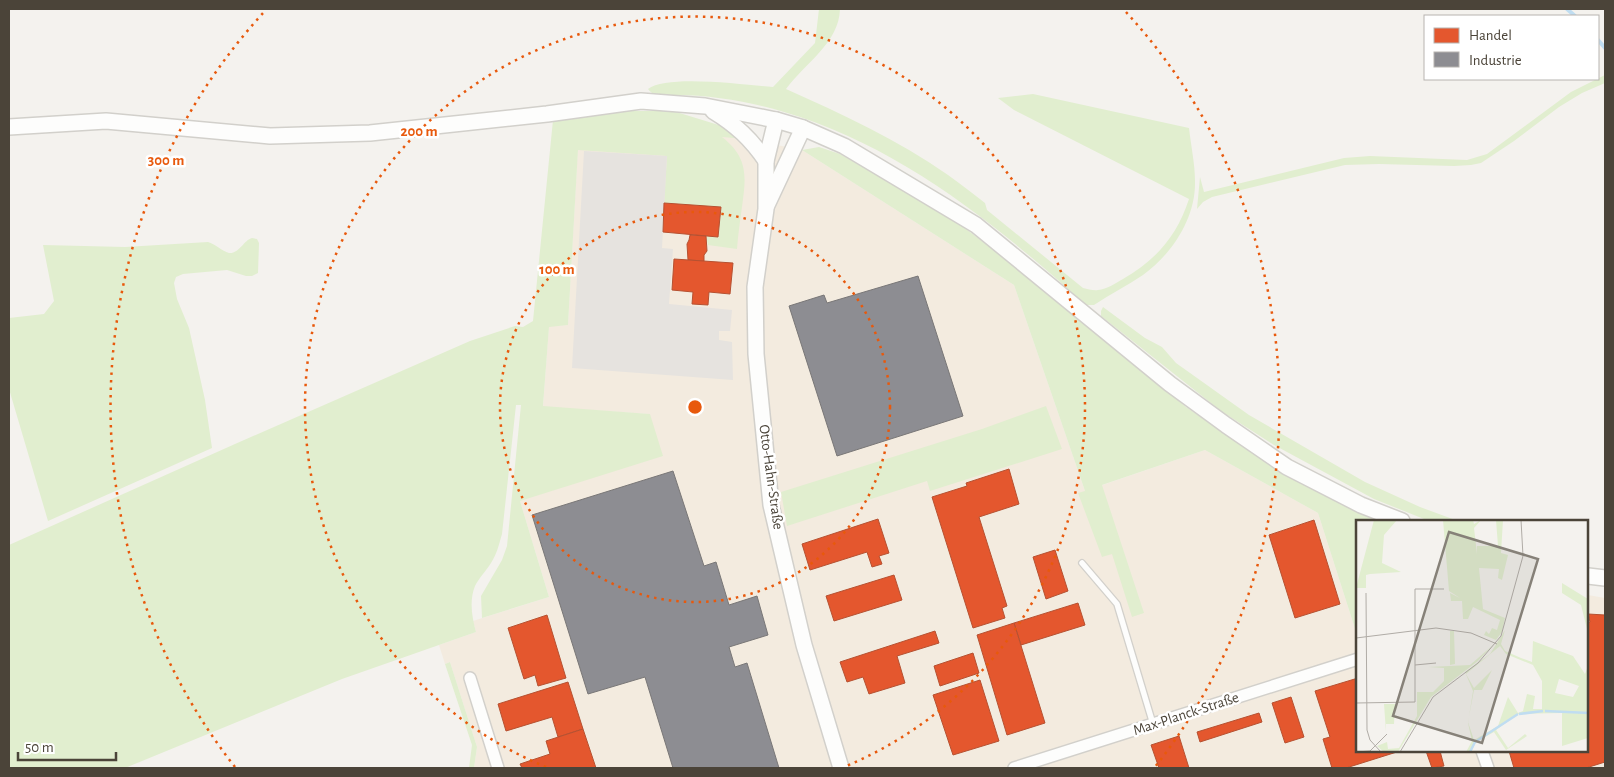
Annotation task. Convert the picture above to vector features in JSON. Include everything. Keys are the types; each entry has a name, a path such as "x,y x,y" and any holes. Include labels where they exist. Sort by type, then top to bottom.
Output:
{"street":[{"path":"9,127 106,121 270,136 370,133 547,114 641,101 705,106 776,120 803,128 844,146 976,225 1170,384 1226,425 1287,467 1361,505 1399,520"},
{"path":"705,106 733,123 757,147 766,162"},
{"path":"766,209 766,162 776,120"},
{"path":"766,209 803,128"},
{"name":"Otto-Hahn-Straße","path":"766,209 755,287 756,354 772,505 804,645 842,768"},
{"path":"1589,576 1605,578"},
{"name":"Max-Planck-Straße","path":"1014,768 1356,660"},
{"path":"470,678 498,768"},
{"path":"1482,752 1488,768"}],"lane":[{"path":"1082,563 1117,604 1153,724"}],"shaded area":[{"path":"579,129 666,129 747,139 802,150 1014,285 1085,491 1205,450 1318,513 1356,632 1356,752 1589,752 1589,595 1605,598 1605,768 474,768 477,747 450,662 445,664 439,645 476,632 473,621 549,597 520,501 649,414 543,407 549,326 568,325"},
{"path":"584,151 667,156 662,248 673,249 669,304 732,310 730,331 719,331 719,340 732,342 733,380 572,368"}],"green space":[{"path":"819,9 840,9 834,32 820,52 786,89 849,118 929,162 985,203 987,210 1083,288 1095,290 1111,286 1146,264 1172,236 1189,199 1014,110 998,98 1033,94 1189,128 1195,181 1194,195 1187,221 1180,234 1164,257 1143,275 1094,305 1086,305 1053,275 982,218 907,167 868,145 827,127 771,108 717,98 690,95 657,95 648,89 672,82 689,81 773,87 815,43"},
{"path":"1605,75 1605,83 1582,93 1559,107 1481,163 1454,166 1345,165 1212,197 1203,202 1197,209 1200,177 1204,192 1344,158 1370,156 1467,160 1487,154 1571,92 1595,80 1599,80 1599,78"},
{"path":"614,111 673,111 735,130 747,139 722,137 737,153 744,169 745,177 737,249 708,245 706,236 718,236 721,207 664,203 667,156 578,150 568,325 549,327 543,406 650,414 663,456 520,501 549,597 482,618 481,596 502,560 507,546 521,405 516,405 502,534 495,556 478,580 472,597 472,615 476,632 342,679 125,768 9,768 9,545 470,341 515,326 523,327 533,321 553,120"},
{"path":"819,147 840,154 962,226 1015,266 1186,407 1255,454 1380,520 1356,520 1356,632 1318,513 1205,450 1102,485 1144,613 1132,617 1112,554 1102,557 1078,493 1085,491 1014,285 802,150"},
{"path":"252,238 257,239 259,243 258,273 246,276 227,270 183,274 176,277 174,283 177,299 189,328 205,400 212,448 48,521 9,389 9,318 44,314 54,301 43,245 125,247 208,242 224,251 233,253"},
{"path":"1103,307 1145,338 1162,347 1176,363 1249,415 1365,482 1420,507 1455,520 1426,520 1374,499 1274,445 1221,411 1101,316"},
{"path":"1046,406 1062,449 930,491 927,481 787,526 781,492 982,429"},
{"path":"450,662 477,747 474,768 469,768 472,745 445,664"}],"building: Handel":[{"path":"664,203 721,207 718,237 663,232"},
{"path":"690,235 706,236 707,251 704,255 704,261 688,260 687,244"},
{"path":"674,259 733,263 730,294 709,292 708,305 692,304 693,292 672,290"},
{"path":"1009,469 1019,504 979,517 1007,606 1002,608 1005,618 973,628 932,497 967,486 966,483"},
{"path":"878,519 889,553 879,556 882,564 872,567 867,552 810,570 802,544"},
{"path":"1314,520 1340,604 1295,618 1269,535"},
{"path":"1055,550 1068,591 1046,599 1033,557"},
{"path":"894,575 902,600 834,621 826,596"},
{"path":"1078,603 1085,625 1021,645 1014,623"},
{"path":"1589,614 1605,615 1605,762 1586,768 1514,768 1509,752 1589,752"},
{"path":"547,615 566,678 538,686 535,675 524,679 508,628"},
{"path":"1014,623 1045,723 1007,735 977,635"},
{"path":"935,631 939,643 897,656 905,683 869,694 863,677 847,682 840,662"},
{"path":"973,653 979,673 940,686 934,666"},
{"path":"1356,679 1356,752 1397,752 1346,768 1332,768 1323,739 1330,737 1315,691"},
{"path":"980,680 999,741 953,755 933,695"},
{"path":"568,682 583,729 558,737 552,717 506,731 498,704"},
{"path":"1291,697 1304,737 1285,743 1272,703"},
{"path":"1259,713 1262,722 1200,742 1197,732"},
{"path":"583,729 596,768 522,768 520,764 550,754 546,741"},
{"path":"1179,736 1189,768 1159,768 1151,745"},
{"path":"1426,752 1440,752 1444,766 1432,768"}],"building: Industrie":[{"path":"918,276 963,416 837,456 789,306 824,295 827,303"},
{"path":"673,471 704,566 716,562 729,605 757,596 768,635 729,647 735,667 747,663 779,768 673,768 645,677 588,694 532,515"}],"waterway":[{"path":"1567,9 1574,15"},
{"path":"1599,41 1605,48"}]}
